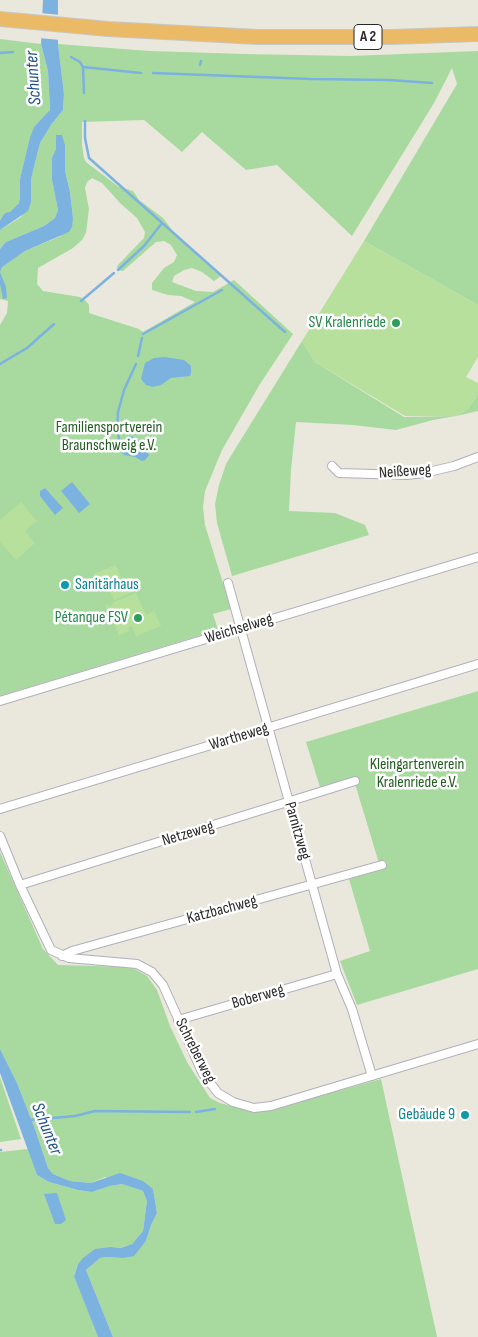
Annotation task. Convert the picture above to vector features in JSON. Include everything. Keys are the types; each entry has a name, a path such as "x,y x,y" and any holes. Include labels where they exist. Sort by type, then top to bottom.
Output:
{"highway":[{"name":"A 2","path":"0,19 108,29 258,37 382,37 478,34"}],"street":[{"name":"Neißeweg","path":"332,466 339,473 407,475 446,467 478,457"},
{"name":"Weichselweg","path":"0,701 478,557"},
{"name":"Parnitzweg","path":"228,583 337,974 352,1009 372,1076"},
{"name":"Wartheweg","path":"0,809 478,664"},
{"name":"Netzeweg","path":"20,885 355,781"},
{"path":"0,836 20,885 51,950 62,956"},
{"name":"Katzbachweg","path":"62,956 72,951 382,865"},
{"name":"Schreberweg","path":"62,956 137,964 146,968 161,981 200,1068 212,1086 225,1098 247,1107 271,1106 478,1044"},
{"name":"Boberweg","path":"178,1020 337,974"}],"green space":[{"path":"0,39 41,44 48,71 50,111 34,127 30,138 20,179 19,203 10,213 5,213 0,220"},
{"name":"Familiensportverein Braunschweig e.V.","path":"58,44 150,51 351,56 478,51 478,305 364,241 457,84 452,68 434,103 352,236 277,165 246,170 202,132 182,152 144,120 82,122 82,145 86,162 119,187 133,191 139,200 163,218 175,234 221,274 214,281 202,272 192,268 174,276 172,282 196,291 213,292 234,280 293,334 260,384 222,450 205,491 203,507 205,525 231,609 213,614 218,630 0,696 0,325 7,313 8,301 0,299 0,267 25,251 61,236 73,218 65,171 65,145 56,135 56,149 52,159 52,180 58,210 55,218 44,226 6,242 0,249 0,230 21,217 31,202 31,179 40,143 63,110 64,94","holes":["92,178 102,183 137,218 145,232 144,238 117,266 118,270 123,271 156,242 164,241 171,245 177,255 174,262 164,268 152,283 152,290 168,295 181,296 195,302 143,332 139,329 89,313 89,305 80,297 43,291 37,284 38,268 73,248 82,240 86,233 89,209 85,188 87,182"]},
{"name":"SV Kralenriede","path":"364,241 478,305 478,357 466,377 478,383 478,394 468,409 456,416 405,416 315,362 302,341"},
{"path":"302,341 315,362 404,417 456,416 396,430 353,425 296,422 289,511 335,513 365,525 369,535 232,576 217,523 215,504 219,485 226,464"},
{"path":"478,394 478,411 456,416 468,409"},
{"path":"21,502 37,521 25,531 35,543 16,560 0,542 0,520"},
{"path":"116,565 121,578 98,587 93,574"},
{"path":"132,577 137,590 114,600 108,587"},
{"path":"136,593 146,615 154,611 161,626 136,636 130,622 129,631 119,635 105,605 108,604 110,607 114,602"},
{"name":"Kleingartenverein Kralenriede e.V.","path":"478,691 478,969 357,1005 340,961 370,951 349,879 381,870 353,777 320,787 306,742"},
{"path":"0,852 43,949 58,965 131,967 147,976 157,990 170,1026 187,1062 210,1098 220,1103 254,1112 280,1107 381,1079 437,1337 113,1337 86,1270 100,1258 123,1258 140,1248 146,1241 157,1213 153,1189 105,1177 91,1183 70,1181 53,1174 48,1168 17,1083 0,1049"},
{"path":"0,1077 4,1089 21,1139 0,1142"},
{"path":"28,1149 37,1175 49,1182 92,1192 122,1184 143,1191 147,1201 143,1231 132,1244 121,1248 112,1247 78,1264 74,1275 98,1337 0,1337 0,1152"}],"water":[{"path":"43,0 58,0 58,44 64,94 63,110 40,143 31,179 31,202 28,211 0,230 0,220 5,213 10,212 19,203 20,179 34,127 50,110 48,71 41,44"},
{"path":"56,135 62,135 65,145 65,171 73,218 72,227 69,232 25,251 2,267 0,272 0,249 6,242 44,226 55,218 58,210 52,180 52,158 56,149"},
{"path":"0,272 6,287 7,298 3,299 0,284"},
{"path":"164,357 184,360 191,366 190,376 171,378 161,385 153,387 146,385 141,379 145,363 154,358"},
{"path":"129,436 136,437 149,455 145,460 142,461 135,457 124,455 122,452 121,445"},
{"path":"72,482 90,504 79,513 61,491"},
{"path":"45,488 63,508 55,515 40,496 40,491"},
{"path":"0,1049 17,1083 48,1168 53,1174 70,1181 91,1183 120,1173 143,1181 153,1189 157,1213 146,1241 134,1256 100,1258 86,1270 113,1337 98,1337 74,1276 78,1264 95,1249 121,1248 132,1244 143,1231 147,1201 143,1191 122,1184 92,1192 49,1182 37,1175 0,1073"},
{"path":"57,1193 66,1220 61,1224 55,1224 44,1194"}],"pier":[{"path":"40,13 61,15 60,40 39,38"}],"waterway":[{"name":"Schunter","path":"0,53 13,52"},
{"path":"71,57 80,62 83,67 141,73"},
{"path":"200,65 201,61"},
{"path":"83,67 84,93"},
{"path":"153,73 432,83"},
{"path":"85,121 85,138 89,158 285,332"},
{"path":"118,270 144,246 162,223"},
{"path":"81,301 114,273"},
{"path":"143,334 222,290"},
{"path":"0,364 27,348 54,324"},
{"path":"138,356 142,338"},
{"path":"117,431 118,412 124,390 136,364"},
{"path":"118,435 121,445"},
{"path":"196,1112 215,1109"},
{"name":"Schunter","path":"30,1120 75,1116 95,1111 190,1112"}],"place":[{"name":"SV Kralenriede","path":"396,323"},
{"name":"Sanitärhaus","path":"65,585"},
{"name":"Pétanque FSV","path":"138,618"},
{"name":"Gebäude 9","path":"465,1115"}]}
